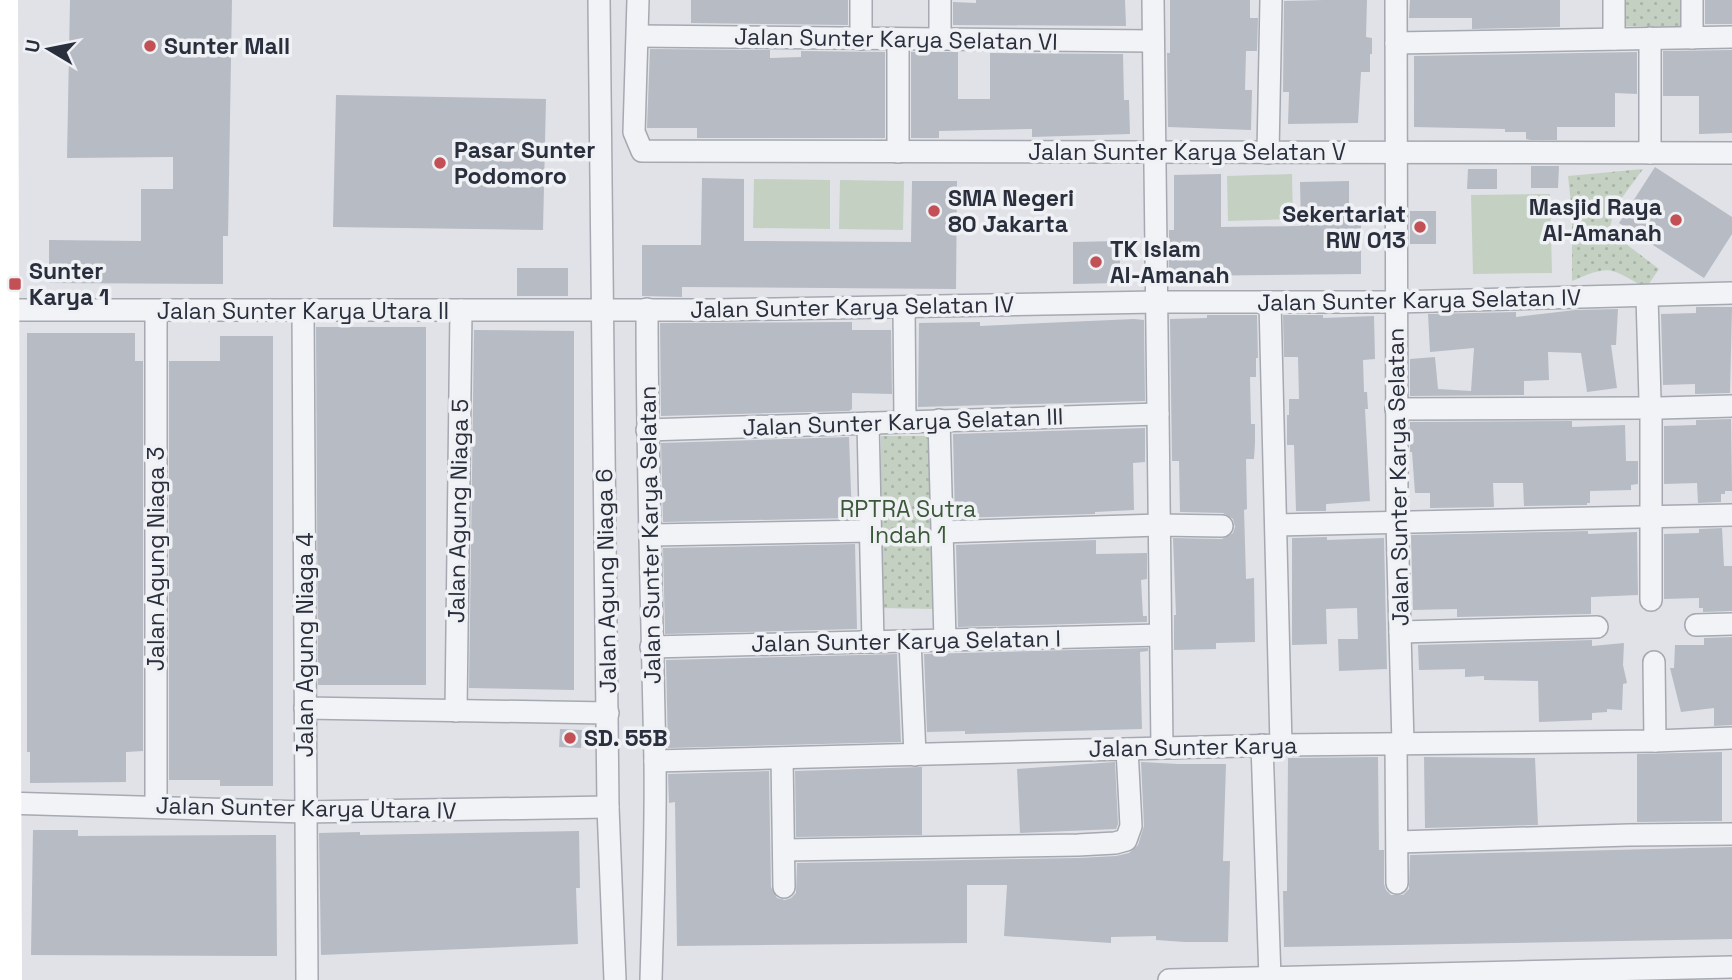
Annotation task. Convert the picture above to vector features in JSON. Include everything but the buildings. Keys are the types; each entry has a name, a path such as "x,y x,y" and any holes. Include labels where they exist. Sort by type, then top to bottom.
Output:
{"main road":[{"path":"4,0 3,732 7,980"}],"street":[{"path":"599,0 601,309"},
{"path":"638,36 639,0"},
{"path":"861,0 861,39"},
{"path":"940,0 940,39"},
{"path":"1153,0 1162,747"},
{"path":"1268,153 1271,0"},
{"name":"Jalan Sunter Karya Selatan","path":"1396,0 1396,409 1400,632 1397,883"},
{"path":"1614,0 1614,39"},
{"path":"1692,0 1692,38"},
{"name":"Jalan Sunter Karya Selatan VI","path":"638,36 1153,41"},
{"name":"Jalan Sunter Karya Selatan V","path":"638,36 634,132 642,151 1732,153"},
{"path":"1396,43 1732,37"},
{"path":"1650,38 1650,153"},
{"path":"898,39 898,152"},
{"name":"Jalan Sunter Karya Selatan IV","path":"601,309 904,308 1157,302 1396,302 1732,293"},
{"path":"1647,296 1651,600"},
{"path":"1270,302 1276,525 1270,978"},
{"path":"904,308 905,422"},
{"name":"Jalan Sunter Karya Utara II","path":"5,310 601,309"},
{"name":"Jalan Agung Niaga 6","path":"601,309 608,807 615,980"},
{"name":"Jalan Sunter Karya Selatan","path":"647,309 647,430 652,536 651,647 655,761 651,980"},
{"name":"Jalan Agung Niaga 4","path":"303,310 307,980"},
{"name":"Jalan Agung Niaga 5","path":"456,711 461,310"},
{"name":"Jalan Agung Niaga 3","path":"156,311 156,807"},
{"path":"1396,409 1732,406"},
{"name":"Jalan Sunter Karya Selatan III","path":"647,430 1158,414"},
{"path":"939,420 945,640"},
{"path":"868,423 873,642"},
{"path":"1276,525 1732,515"},
{"path":"942,532 1222,526"},
{"path":"652,536 870,531"},
{"path":"1696,625 1732,624"},
{"path":"1400,632 1597,627"},
{"name":"Jalan Sunter Karya Selatan I","path":"651,647 1160,635"},
{"path":"910,641 915,754"},
{"path":"1654,662 1655,741"},
{"path":"305,708 608,713"},
{"name":"Jalan Sunter Karya","path":"655,761 1162,747 1732,738"},
{"path":"784,850 1078,845 1126,840 1131,826 1127,749"},
{"path":"782,758 784,887"},
{"name":"Jalan Sunter Karya Utara IV","path":"5,803 306,812 608,807"},
{"path":"1398,842 1732,834"},
{"path":"1169,980 1732,967"}],"green space":[{"path":"1619,0 1680,0 1680,27 1619,26"},
{"path":"1643,169 1615,207 1609,231 1659,269 1646,288 1617,273 1603,270 1572,281 1572,213 1568,176"},
{"path":"1292,174 1293,219 1228,221 1227,176"},
{"path":"754,179 830,180 830,229 753,228"},
{"path":"840,180 904,181 903,230 839,229"},
{"path":"1550,194 1552,273 1473,274 1471,195"},
{"name":"RPTRA Sutra Indah 1","path":"881,436 937,436 935,609 879,608"}],"place":[{"name":"Sunter Mall","path":"150,46"},
{"name":"Pasar Sunter Podomoro","path":"440,163"},
{"name":"SMA Negeri 80 Jakarta","path":"934,211"},
{"name":"Masjid Raya Al-Amanah","path":"1676,220"},
{"name":"Sekertariat RW 013","path":"1420,227"},
{"name":"TK Islam Al-Amanah","path":"1096,262"},
{"name":"Sunter Karya 1","path":"15,284"},
{"name":"SD. 55B","path":"570,738"}]}
